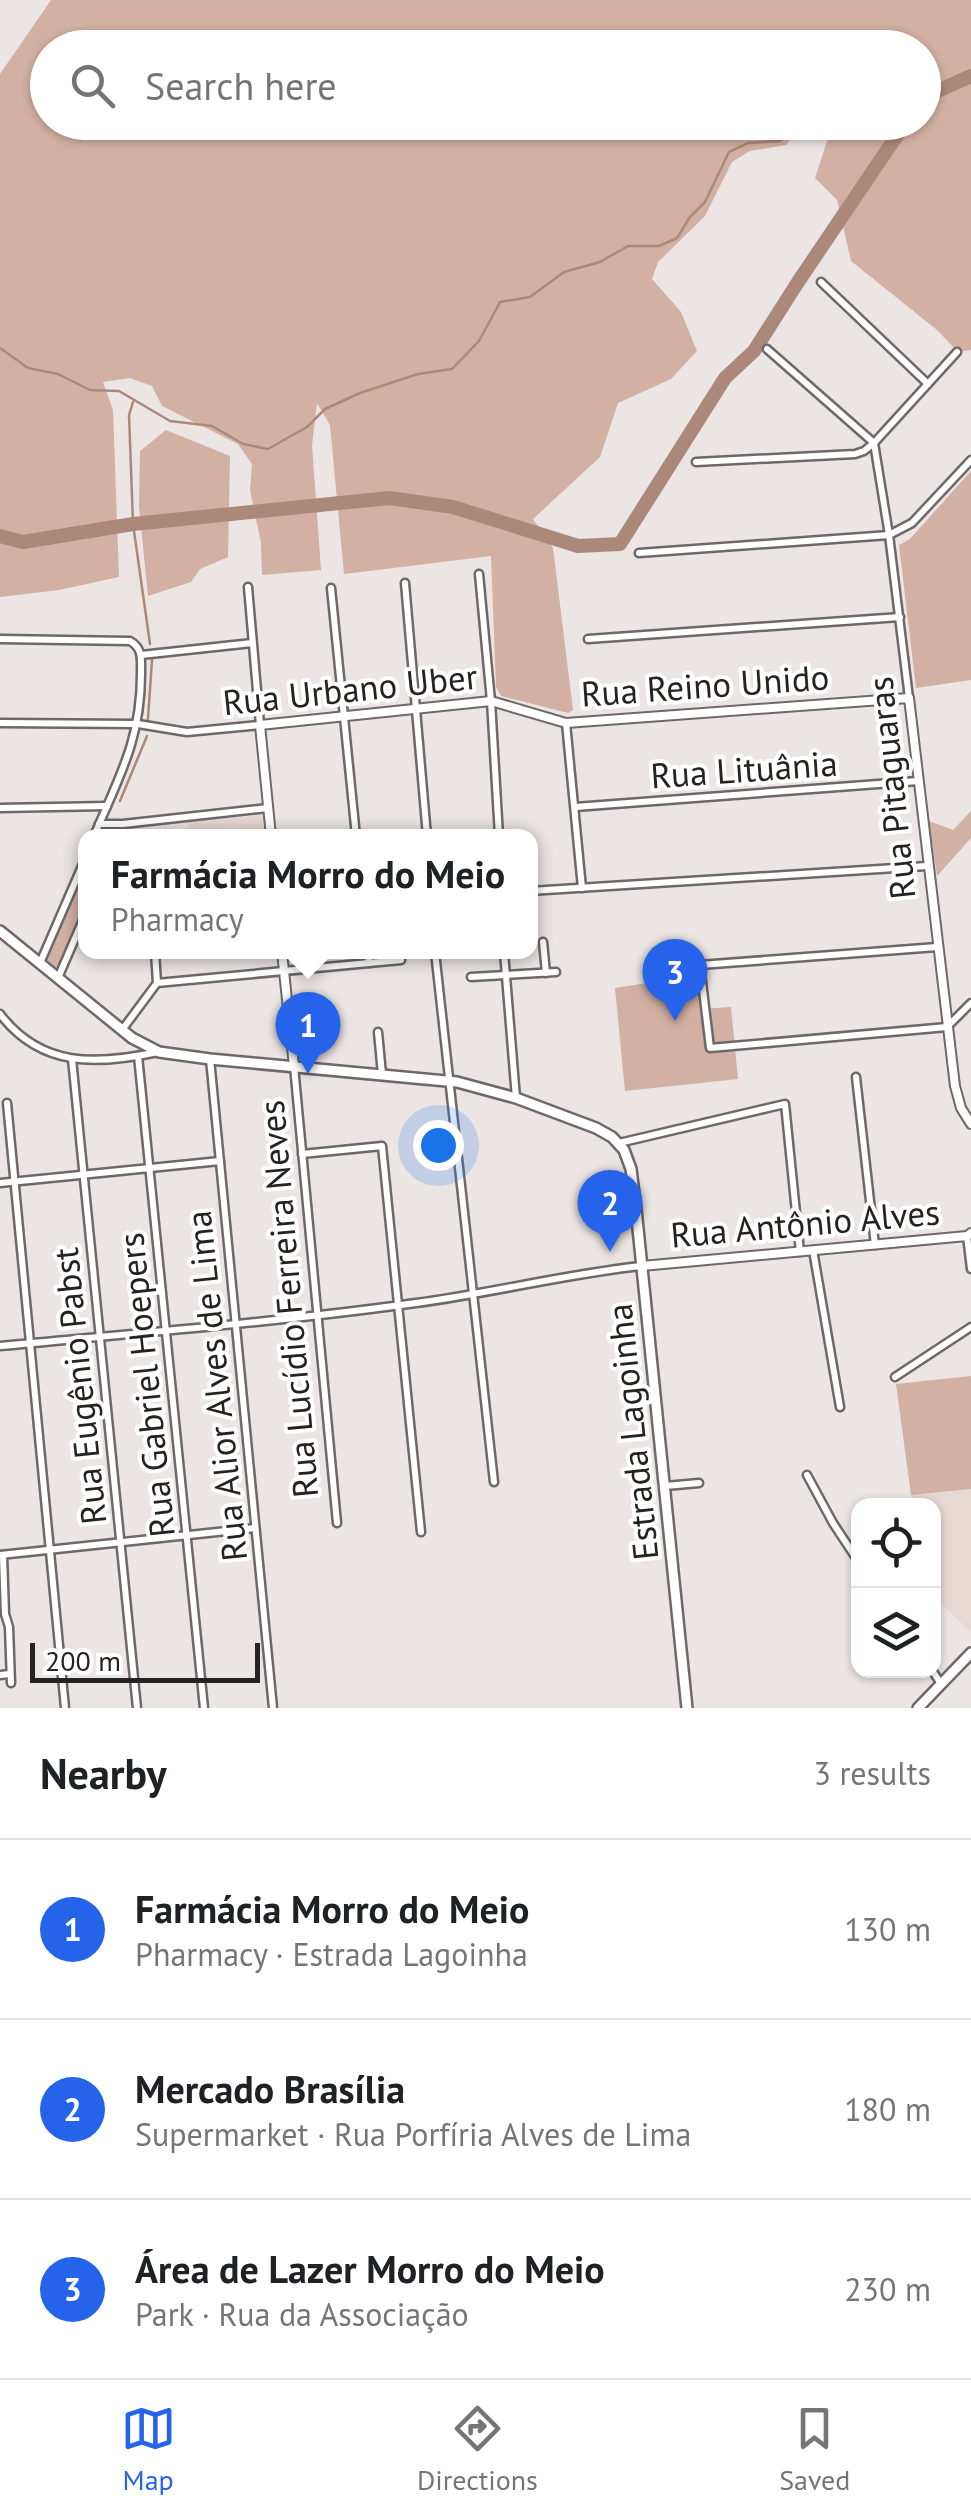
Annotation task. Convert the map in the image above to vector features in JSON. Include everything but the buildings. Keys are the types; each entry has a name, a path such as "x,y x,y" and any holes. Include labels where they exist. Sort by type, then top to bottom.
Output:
{"main road":[{"path":"0,931 122,1030 159,1052 449,1080 516,1098 596,1128 619,1143"},
{"name":"Estrada Lagoinha","path":"619,1143 631,1170 687,1708"},
{"path":"918,1708 970,1656"}],"street":[{"path":"821,282 928,384"},
{"path":"767,349 874,444"},
{"path":"696,462 864,451 957,352"},
{"name":"Rua Pitaguaras","path":"874,444 890,535 954,1086 971,1124"},
{"path":"639,553 890,535 912,523 971,460"},
{"path":"479,574 498,829"},
{"path":"405,584 428,829"},
{"path":"248,587 270,829"},
{"path":"331,588 355,829"},
{"path":"588,639 900,617"},
{"path":"0,639 134,642 139,647 142,655 138,724 132,748 97,829"},
{"path":"142,655 252,643"},
{"name":"Rua Reino Unido","path":"566,722 909,698"},
{"name":"Rua Urbano Uber","path":"0,723 138,724 187,732 491,701 566,722"},
{"path":"566,722 582,888"},
{"name":"Rua Lituânia","path":"575,807 918,781"},
{"path":"0,808 108,806"},
{"path":"99,824 268,808"},
{"path":"121,829 123,824"},
{"path":"538,891 927,866"},
{"path":"40,964 78,875"},
{"path":"58,979 78,932"},
{"path":"543,942 546,973"},
{"path":"937,947 700,965 710,1048 947,1027 971,1003"},
{"path":"122,1030 157,983 155,959"},
{"name":"Rua Lucídio Ferreira Neves","path":"283,959 337,1523"},
{"path":"369,959 369,963"},
{"path":"436,959 494,1482"},
{"path":"505,959 516,1098"},
{"path":"157,983 401,960"},
{"path":"471,977 556,972"},
{"path":"0,1014 31,1044 72,1060 159,1052"},
{"path":"378,1032 382,1074"},
{"name":"Rua Gabriel Hoepers","path":"138,1056 204,1708"},
{"name":"Rua Alior Alves de Lima","path":"210,1059 273,1708"},
{"name":"Rua Eugênio Pabst","path":"72,1060 137,1708"},
{"path":"856,1077 875,1244"},
{"path":"7,1103 65,1708"},
{"path":"619,1143 786,1104 800,1252"},
{"path":"302,1154 382,1146 421,1532"},
{"path":"0,1183 220,1162"},
{"path":"969,1234 971,1269"},
{"name":"Rua Antônio Alves","path":"642,1266 969,1234"},
{"path":"813,1250 840,1407"},
{"path":"0,1346 398,1306 642,1266"},
{"path":"896,1378 971,1327"},
{"path":"807,1474 851,1550"},
{"path":"665,1486 699,1482"},
{"path":"0,1676 10,1679 2,1555 255,1528"},
{"path":"0,1655 10,1656"},
{"path":"937,1678 941,1684"}],"shaded area":[{"path":"51,0 971,0 971,350 958,352 937,330 851,261 837,200 815,178 827,140 941,140 941,30 30,30"},
{"path":"30,30 30,140 790,140 786,145 750,151 732,162 705,216 658,262 652,279 681,312 697,351 671,379 618,403 600,457 533,519 553,548 573,710 568,713 501,696 496,687 491,556 344,574 330,425 317,403 312,445 321,570 262,575 261,543 250,490 252,464 238,444 162,406 152,386 130,378 103,382 113,410 119,577 0,597 0,74"},
{"path":"166,430 230,456 228,557 200,569 191,582 148,596 139,507 140,451"},
{"path":"971,471 971,680 916,688 899,545 910,539"},
{"path":"971,811 971,838 937,876 929,821 953,830"},
{"path":"263,815 264,829 188,829 188,822"},
{"path":"78,886 78,920 58,967 46,958"},
{"path":"697,975 702,1009 731,1007 738,1079 625,1091 615,988"},
{"path":"971,1376 971,1489 911,1495 896,1384"},
{"path":"971,1489 971,1632 941,1604 941,1498 911,1495"}],"waterway":[{"path":"941,89 971,76"},
{"path":"0,348 28,368 58,374 90,390 119,391 170,421 212,426 243,444 268,449 307,427 325,409 360,393 418,374 452,369 479,341 500,302 530,297 564,272 600,262 628,246 659,246 677,238 705,202 729,152 748,143 781,140"},
{"path":"0,536 23,542 133,524 389,498 453,507 578,546 620,544 725,378 754,351 894,140"},
{"path":"133,402 129,415 133,524 150,644"},
{"path":"148,719 152,660"},
{"path":"120,801 147,736"}],"place":[{"name":"Área de Lazer Morro do Meio","path":"675,1021"},
{"name":"Farmácia Morro do Meio","path":"308,1074"},
{"name":"Mercado Brasília","path":"610,1252"}]}
